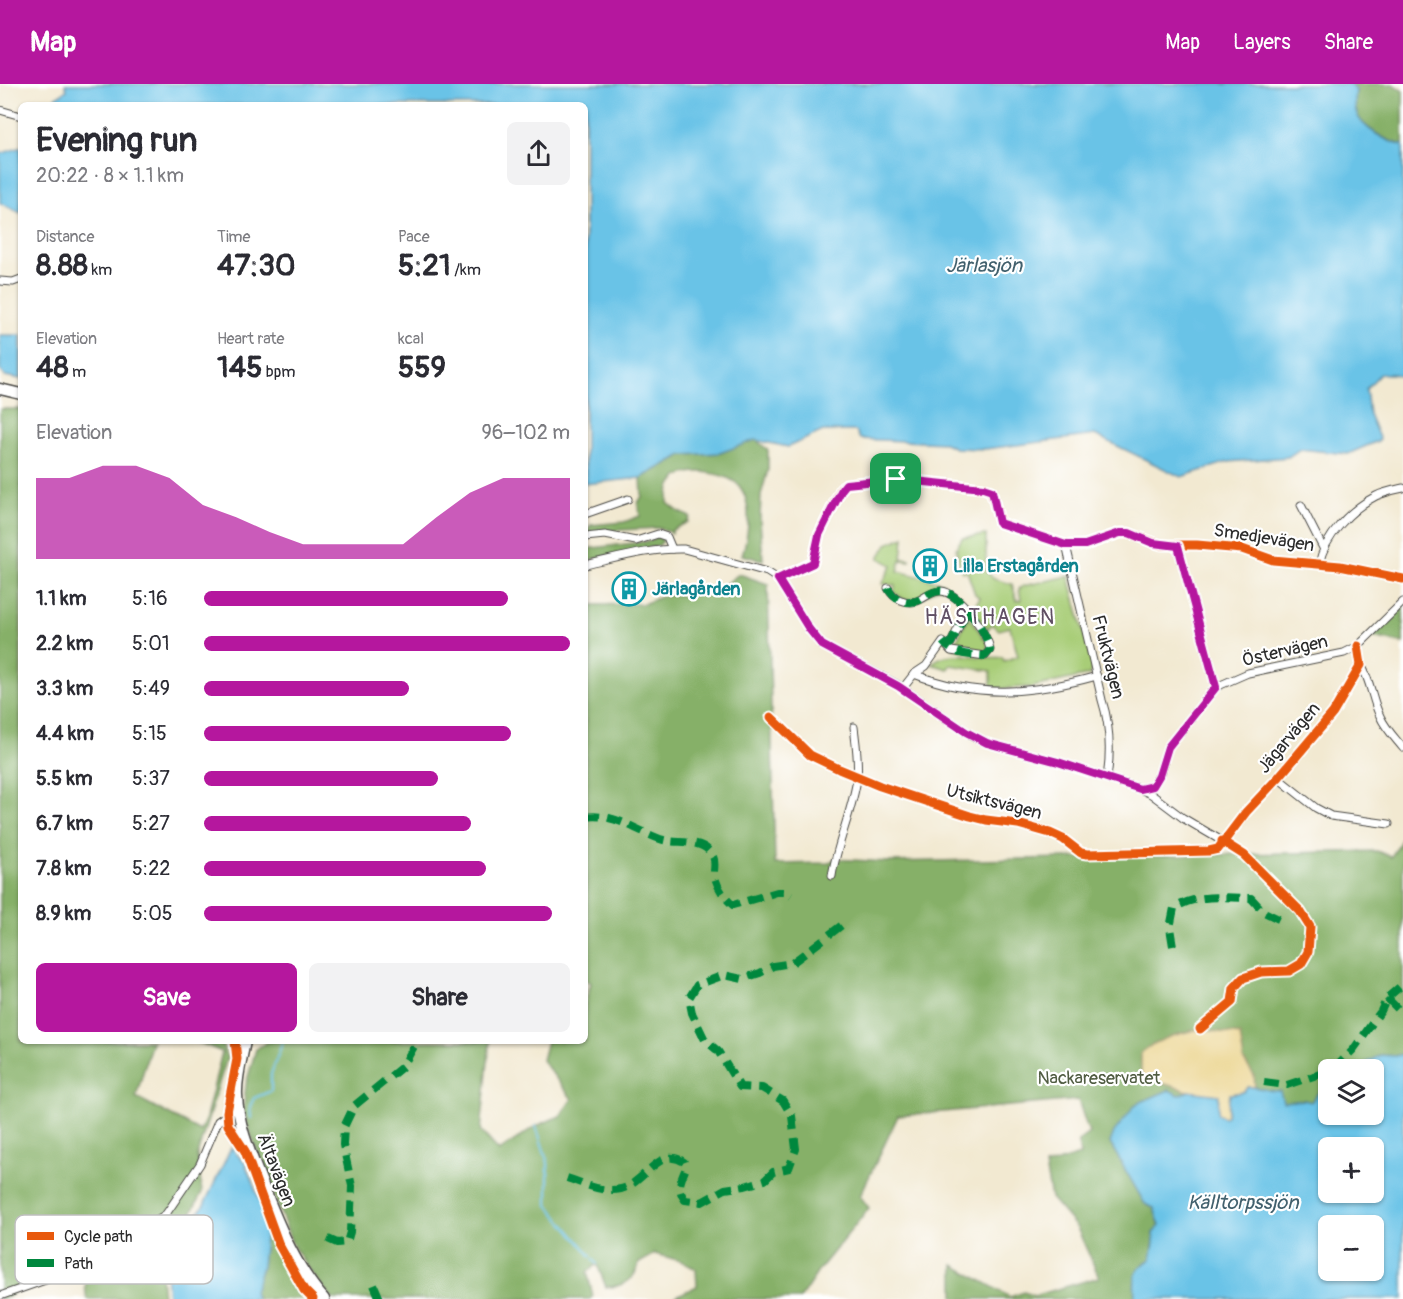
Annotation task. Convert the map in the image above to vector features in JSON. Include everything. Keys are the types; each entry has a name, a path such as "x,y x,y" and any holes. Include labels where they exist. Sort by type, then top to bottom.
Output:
{"main road":[{"path":"0,389 18,393"},
{"name":"Ältavägen","path":"245,1044 237,1093 238,1107 249,1150 289,1249 324,1299"}],"street":[{"path":"0,110 18,115"},
{"path":"0,281 18,280"},
{"name":"Smedjevägen","path":"778,579 813,563 819,535 846,484 896,479 983,488 992,491 999,523 1066,545 1085,545 1120,533 1129,533 1153,543 1242,549 1273,560 1319,564 1403,579"},
{"path":"1319,564 1323,548 1355,510 1377,495 1403,488"},
{"path":"588,513 628,499"},
{"path":"1301,505 1323,548"},
{"path":"588,537 604,536 636,541 658,534 667,537 672,549"},
{"name":"Fruktvägen","path":"1066,545 1109,720 1110,760 1107,778"},
{"path":"1178,546 1216,687"},
{"path":"588,564 646,552 684,549 754,568 778,579 809,629 822,645 903,688 966,732 987,743 1140,789 1222,841"},
{"path":"888,588 896,598 907,603 915,603 934,591 942,591 956,597 982,628 989,641 990,650 985,656 972,655 951,651 945,644"},
{"name":"Östervägen","path":"1140,789 1153,786 1159,776 1168,747 1216,687 1248,673 1344,653 1358,646 1403,602"},
{"path":"903,688 945,644 951,643 967,610"},
{"path":"1358,646 1361,665 1378,714 1403,748"},
{"name":"Jägarvägen","path":"1222,841 1334,713 1361,665"},
{"path":"914,674 967,688 1008,692 1026,692 1097,676"},
{"name":"Utsiktsvägen","path":"771,717 810,755 857,776 970,816 1018,824 1050,833 1087,854 1209,851 1218,849 1222,841"},
{"path":"832,876 834,859 857,776 854,727"},
{"path":"1278,778 1316,808 1331,816 1389,824"},
{"path":"164,1215 200,1164 218,1120 238,1107"},
{"path":"0,1296 33,1284"}],"green space":[{"path":"1350,84 1393,84 1403,91 1403,145 1377,134 1364,124 1355,108 1356,90"},
{"path":"0,409 18,409 18,1044 151,1044 136,1097 200,1131 206,1118 222,1052 203,1044 222,1044 227,1058 197,1155 202,1192 190,1215 15,1215 15,1284 20,1284 13,1294 0,1299"},
{"path":"755,439 768,450 768,470 761,495 763,560 742,555 746,539 748,511 747,502 740,487 728,478 710,473 683,474 672,484 668,503 690,517 688,522 672,530 672,533 658,528 588,532 591,525 624,522 640,516 638,503 642,496 641,478 682,455 720,453"},
{"path":"986,535 986,571 994,579 1012,584 1017,601 1021,600 1019,589 1023,586 1069,576 1091,661 1092,667 1089,675 1032,687 991,689 991,671 950,665 948,669 931,664 946,656 955,655 1002,657 1004,661 1018,656 1010,627 999,630 992,624 988,629 971,610 980,598 975,594 967,571 962,572 956,549 962,538"},
{"path":"656,537 663,541 658,546 588,560 588,549 651,541"},
{"path":"904,537 902,558 910,559 910,561 901,560 898,571 944,583 943,588 937,588 923,597 905,600 894,593 895,585 882,584 892,565 879,558 887,544"},
{"name":"Nackareservatet","path":"739,574 768,584 775,864 829,863 834,859 889,862 1377,851 1391,857 1403,837 1403,1054 1380,1055 1373,1059 1318,1059 1318,1093 1311,1102 1304,1100 1283,1103 1255,1087 1244,1062 1230,1048 1207,1031 1200,1029 1141,1077 1189,1091 1179,1096 1169,1090 1136,1104 1110,1143 1145,1204 1154,1208 1160,1227 1153,1233 1151,1259 1137,1271 1134,1286 1135,1299 959,1299 954,1297 954,1265 1010,1297 1024,1292 1034,1296 1099,1277 1077,1228 1051,1198 1045,1166 1080,1155 1078,1141 1089,1133 1078,1100 898,1116 860,1196 869,1208 819,1270 800,1299 670,1299 697,1286 696,1269 681,1261 655,1254 639,1263 631,1278 623,1284 612,1287 606,1287 597,1264 587,1272 593,1296 590,1299 333,1299 293,1246 243,1113 246,1084 256,1049 264,1044 490,1044 481,1131 499,1151 536,1126 560,1116 572,1099 542,1060 546,1044 588,1044 588,993 591,983 588,981 588,605 643,604 665,595 712,594"},
{"path":"1403,607 1403,643 1373,637"},
{"path":"968,617 988,644 986,652 980,654 953,649"},
{"path":"267,1219 290,1272 309,1299 256,1299 254,1292 262,1266"},
{"path":"85,1284 162,1284 163,1299 87,1299"}],"sand":[{"path":"1200,1029 1240,1035 1244,1061 1254,1075 1255,1087 1248,1087 1237,1094 1227,1116 1224,1117 1218,1114 1218,1095 1195,1093 1141,1077 1141,1053 1147,1048 1168,1037"}],"water":[{"name":"Järlasjön","path":"65,84 1350,84 1356,90 1356,111 1364,124 1384,138 1403,145 1403,377 1394,374 1380,374 1366,389 1369,414 1380,440 1348,454 1300,449 1288,457 1228,462 1181,477 1095,435 985,449 955,448 945,443 860,439 856,431 823,431 788,447 755,440 720,453 682,455 641,478 588,484 588,102 55,102 56,97 67,90"},
{"path":"18,148 18,212 0,203 0,154"},
{"path":"0,335 18,335 18,378 5,376 0,370"},
{"name":"Källtorpssjön","path":"1403,1054 1403,1299 1135,1299 1135,1276 1140,1267 1151,1259 1153,1233 1160,1226 1154,1208 1145,1204 1110,1143 1114,1132 1136,1104 1169,1090 1179,1095 1189,1091 1219,1095 1218,1114 1224,1117 1227,1116 1230,1094 1243,1092 1248,1087 1256,1087 1280,1091 1283,1102 1304,1100 1311,1102 1318,1093 1318,1125 1384,1125 1384,1059 1373,1059 1380,1055"},
{"path":"231,1148 245,1163 267,1219 262,1266 254,1292 256,1299 168,1299 167,1284 213,1284 213,1215 196,1215 204,1205"}],"waterway":[{"path":"251,1118 250,1106 254,1098 271,1091 271,1074 282,1044"},
{"path":"536,1126 548,1163 548,1205 591,1256"},
{"path":"234,1137 235,1152"},
{"path":"593,1259 597,1264"}],"marked path":[{"path":"888,588 895,597 908,602 914,602 936,591 948,593 972,614 990,650 985,656 968,655 952,650 943,642"},
{"path":"947,646 951,643 967,610"},
{"path":"588,817 606,817 666,841 695,844 708,849 713,857 717,882 733,905 777,892 784,892 791,896"},
{"path":"1173,946 1170,928 1174,908 1202,898 1251,898 1264,912 1285,922"},
{"path":"567,1178 600,1189 621,1189 629,1186 659,1162 667,1158 675,1158 684,1162 686,1168 680,1184 682,1196 685,1200 702,1202 725,1189 765,1180 773,1172 789,1168 796,1149 792,1116 783,1101 762,1088 740,1087 718,1051 705,1040 692,1013 689,998 697,985 724,975 742,979 773,966 792,963 846,922"},
{"path":"1344,1059 1381,1011 1387,998 1403,984"},
{"path":"1387,998 1403,1014"},
{"path":"328,1239 337,1243 347,1242 350,1232 352,1186 343,1145 344,1127 354,1106 403,1066 415,1044"},
{"path":"1264,1082 1287,1085 1318,1075"},
{"path":"374,1285 380,1299"}],"cycle path":[{"path":"778,579 813,563 819,535 841,489 846,484 896,479 983,488 991,491 1000,523 1066,545 1085,545 1120,533 1129,533 1161,545 1242,549 1273,560 1340,566 1403,579"},
{"path":"771,717 810,755 839,769 880,786 970,816 1018,824 1050,833 1063,839 1081,853 1209,851 1218,849 1246,812 1333,713 1361,665 1358,646"},
{"path":"1200,1029 1232,1002 1234,988 1243,978 1261,972 1289,971 1301,964 1308,952 1310,927 1300,911 1244,855 1222,841"},
{"path":"235,1044 237,1059 227,1112 228,1125 245,1151 279,1245 304,1290 313,1299"}],"place":[{"name":"Lilla Erstagården","path":"930,566"},
{"name":"Järlagården","path":"629,589"}],"district":[{"name":"HÄSTHAGEN","path":"990,617"}],"route":[{"path":"896,479 983,488 992,491 999,523 1066,545 1085,545 1120,533 1129,533 1153,543 1178,546 1216,687 1168,747 1159,776 1153,786 1140,789 1058,762 987,743 966,732 898,686 829,650 814,637 778,579 813,563 819,535 846,484 896,479"}]}
